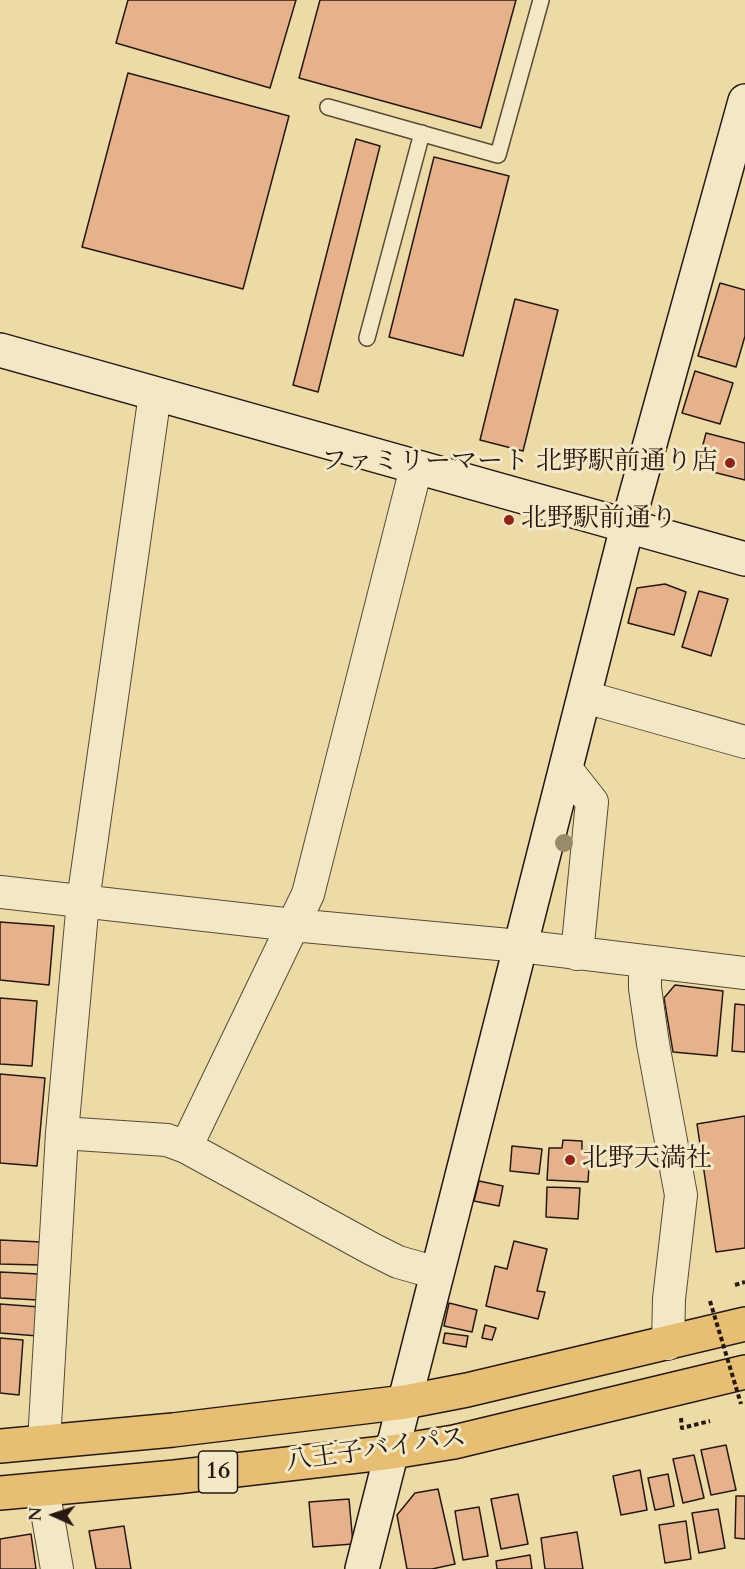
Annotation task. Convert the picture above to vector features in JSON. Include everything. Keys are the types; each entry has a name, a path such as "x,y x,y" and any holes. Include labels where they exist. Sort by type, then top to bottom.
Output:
{"highway":[{"name":"八王子バイパス","path":"0,1446 173,1430 405,1402 668,1344 745,1324"},
{"name":"八王子バイパス","path":"0,1493 175,1477 392,1452 454,1442 745,1372"}],"street":[{"path":"362,1569 627,527 745,101"},
{"path":"0,350 745,559"},
{"path":"44,1442 62,1133 83,901 156,394"},
{"path":"186,1147 308,894 416,468"},
{"path":"585,697 745,742"},
{"path":"566,769 592,802 577,954"},
{"path":"0,891 294,925 520,946 745,973"},
{"path":"645,961 645,988 681,1195 669,1299 668,1344"},
{"path":"62,1133 167,1140 186,1147 372,1250 398,1262 437,1273"},
{"path":"44,1489 57,1569"}],"lane":[{"path":"328,107 498,155 541,0"},
{"path":"367,338 422,133"}],"path":[{"path":"735,1285 745,1282"},
{"path":"710,1302 741,1404"},
{"path":"681,1417 682,1428 710,1421"}],"building":[{"path":"128,0 296,0 270,88 116,43"},
{"path":"320,0 516,0 481,128 299,78"},
{"path":"128,73 289,116 243,289 82,247"},
{"path":"356,139 380,146 318,392 293,385"},
{"path":"434,157 509,176 463,356 389,337"},
{"path":"720,283 745,290 745,336 736,367 698,356"},
{"path":"515,299 558,310 523,451 480,440"},
{"path":"695,371 733,383 720,424 682,413"},
{"path":"706,433 745,443 745,480 697,468"},
{"path":"665,584 686,592 674,635 628,623 637,588"},
{"path":"699,591 728,599 711,656 682,647"},
{"path":"0,922 54,926 49,985 0,980"},
{"path":"675,985 723,991 717,1056 673,1052 664,998"},
{"path":"0,998 37,1001 32,1066 0,1064"},
{"path":"735,1004 745,1005 745,1052 732,1051"},
{"path":"0,1074 45,1078 37,1166 0,1163"},
{"path":"745,1116 745,1248 716,1252 697,1124"},
{"path":"563,1140 582,1141 582,1150 590,1150 588,1182 547,1180 549,1148 562,1148"},
{"path":"512,1146 542,1149 539,1174 510,1171"},
{"path":"479,1181 503,1186 499,1206 474,1201"},
{"path":"547,1187 580,1188 578,1219 546,1217"},
{"path":"0,1240 41,1242 40,1265 0,1264"},
{"path":"514,1241 547,1249 537,1291 545,1292 538,1319 486,1306 495,1266 507,1269"},
{"path":"0,1272 39,1274 38,1300 0,1298"},
{"path":"449,1303 477,1310 472,1332 444,1326"},
{"path":"0,1304 40,1307 38,1336 0,1333"},
{"path":"485,1325 496,1328 492,1340 482,1338"},
{"path":"445,1333 468,1336 466,1347 443,1343"},
{"path":"0,1338 23,1340 19,1395 0,1393"},
{"path":"726,1445 736,1490 711,1495 701,1450"},
{"path":"694,1455 704,1498 683,1503 673,1459"},
{"path":"640,1470 647,1510 621,1515 613,1476"},
{"path":"668,1474 674,1506 655,1510 648,1478"},
{"path":"438,1489 455,1564 432,1569 407,1569 397,1515 415,1493"},
{"path":"518,1494 528,1544 501,1549 491,1499"},
{"path":"736,1496 745,1496 745,1539 735,1538"},
{"path":"349,1499 353,1544 313,1547 309,1502"},
{"path":"479,1507 488,1556 463,1560 455,1511"},
{"path":"718,1509 725,1548 699,1553 692,1513"},
{"path":"686,1521 691,1559 665,1563 659,1525"},
{"path":"124,1526 131,1569 96,1569 89,1531"},
{"path":"577,1532 583,1569 545,1569 541,1538"},
{"path":"31,1534 36,1569 0,1569 0,1539"},
{"path":"530,1555 532,1569 497,1569 496,1561"}],"place":[{"name":"ファミリーマート 北野駅前通り店","path":"730,463"},
{"name":"北野駅前通り","path":"509,520"},
{"name":"北野天満社","path":"570,1160"}]}
